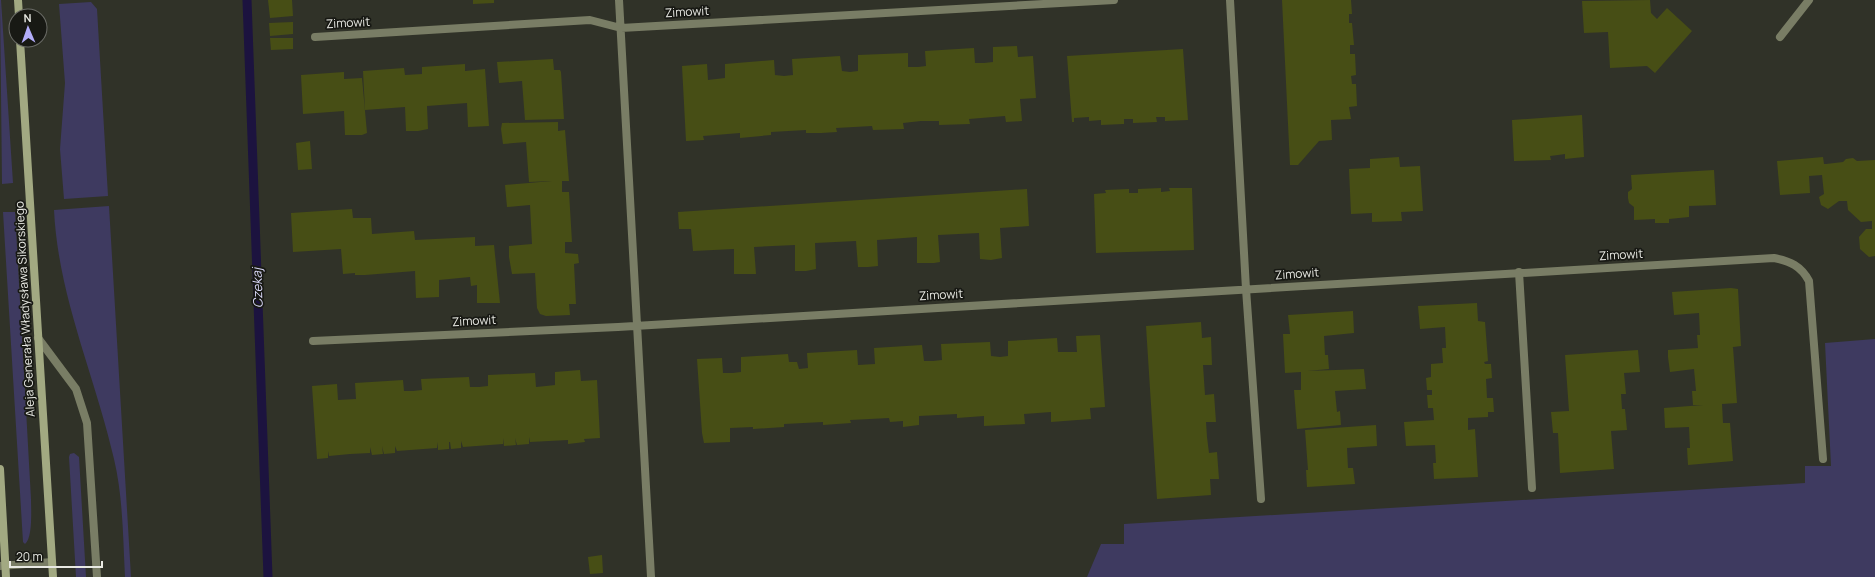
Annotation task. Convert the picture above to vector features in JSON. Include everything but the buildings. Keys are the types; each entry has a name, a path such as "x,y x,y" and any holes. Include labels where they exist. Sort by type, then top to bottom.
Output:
{"main road":[{"name":"Aleja Generała Władysława Sikorskiego","path":"20,48 53,577"},
{"path":"0,469 3,566 6,577"}],"street":[{"path":"619,0 651,577"},
{"name":"Zimowit","path":"315,37 590,20 621,28 1114,0"},
{"path":"1230,0 1246,289 1261,498"},
{"path":"1780,37 1809,0"},
{"name":"Zimowit","path":"313,340 637,326 1519,272 1774,258 1786,260 1796,265 1804,272 1810,281 1823,459"},
{"path":"1519,272 1532,488"},
{"path":"38,338 76,389 87,423 97,577"},
{"path":"3,566 52,562"}],"shaded area":[{"path":"0,0 13,183 2,184"},
{"path":"91,2 97,9 108,196 64,199 60,149 65,83 59,4"},
{"path":"109,206 131,577 125,577 121,503 117,473 106,428 78,336 62,274 54,210"},
{"path":"3,212 15,212 31,499 30,530 28,541 25,544 23,542"},
{"path":"1875,339 1875,577 1087,577 1101,544 1124,544 1124,524 1805,483 1805,466 1831,466 1825,343"},
{"path":"74,453 79,457 86,577 76,577 69,457 70,454"}],"waterway":[{"name":"Czekaj","path":"247,0 268,577"}]}
